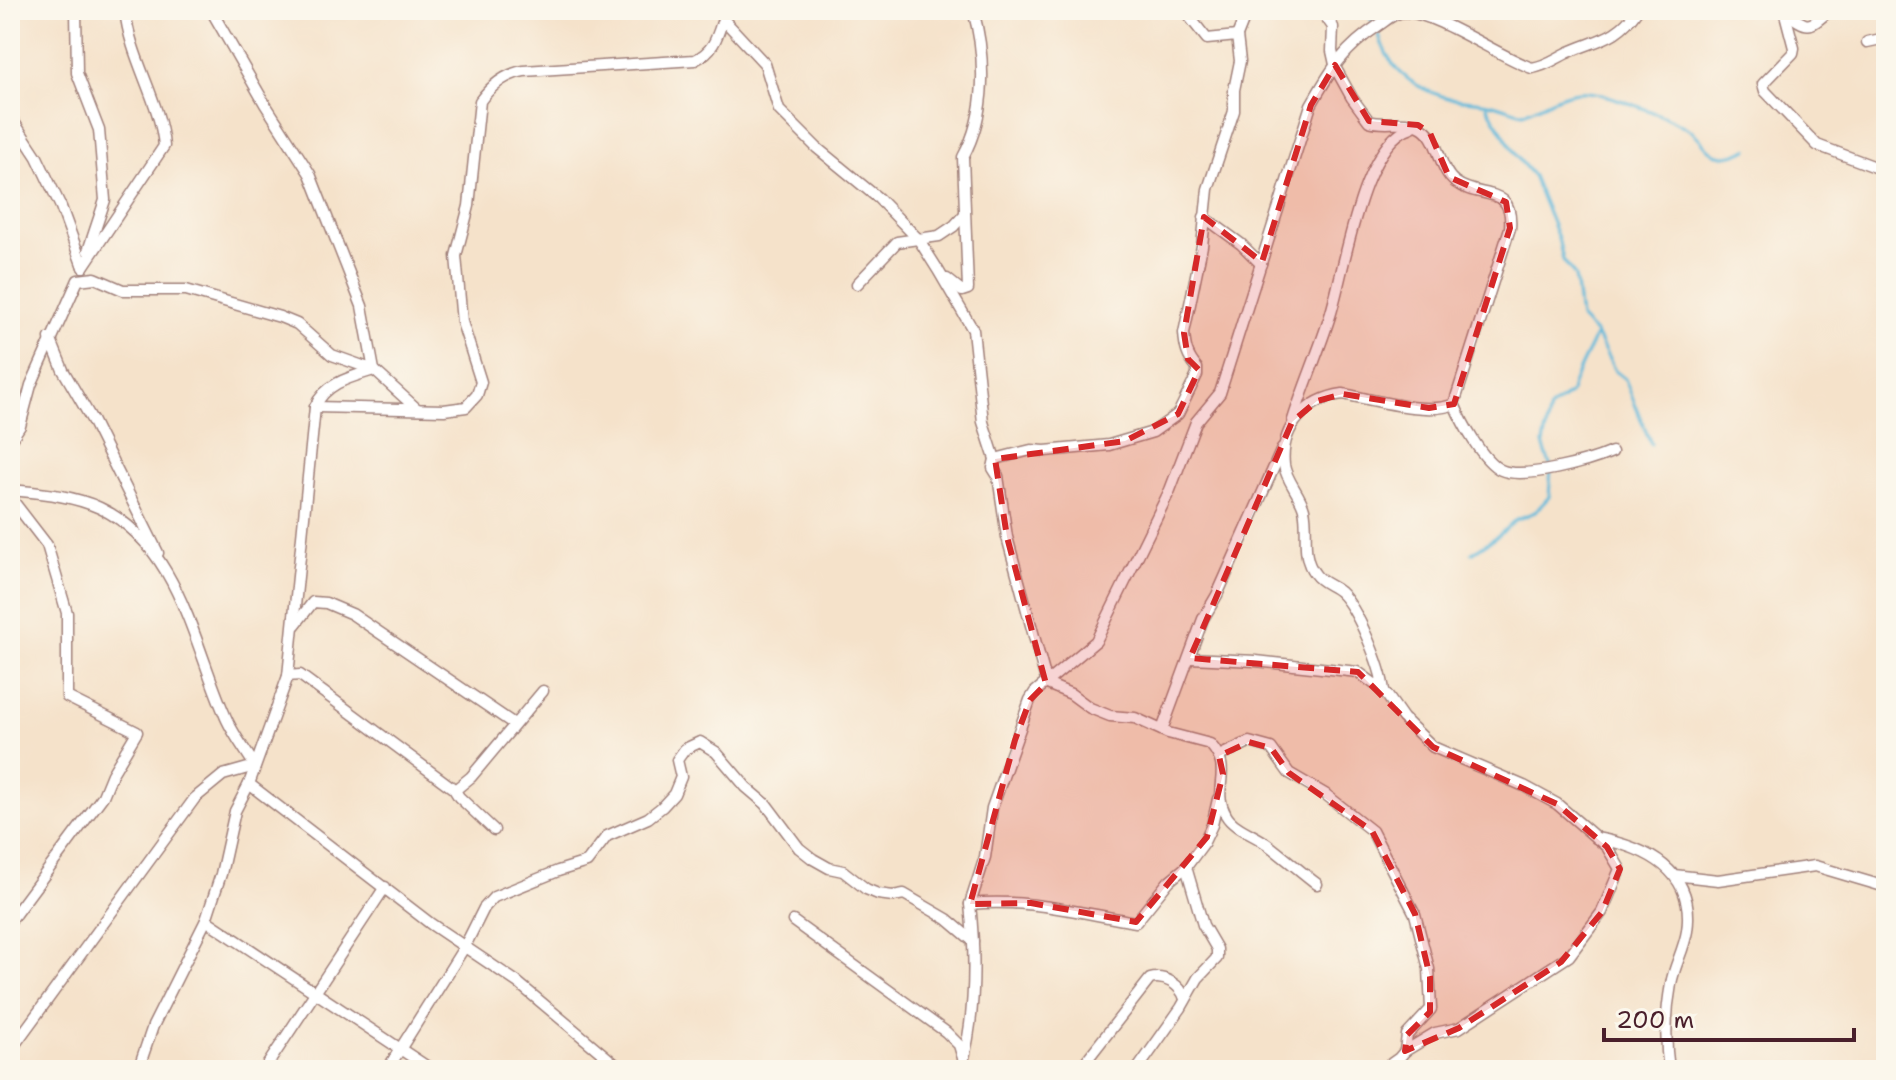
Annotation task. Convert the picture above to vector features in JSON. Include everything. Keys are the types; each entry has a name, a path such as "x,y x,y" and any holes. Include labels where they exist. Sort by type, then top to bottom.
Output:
{"street":[{"path":"10,441 20,426 31,385 78,280 105,200 99,130 77,73 76,10"},
{"path":"83,267 164,146 163,129 139,70 126,27 125,10"},
{"path":"211,10 310,174 362,306 374,370"},
{"path":"938,270 962,291 968,289 963,157 981,111 979,33 973,10"},
{"path":"1184,10 1207,39 1237,36"},
{"path":"995,459 1031,450 1057,450 1125,441 1153,432 1178,414 1197,375 1197,368 1188,359 1184,333 1202,246 1208,189 1234,111 1234,90 1240,61 1237,36 1243,21 1254,10"},
{"path":"1321,10 1333,27 1335,65 1352,98 1369,121 1418,125 1430,133 1449,177 1459,186 1495,196 1506,202 1512,211 1510,228 1454,404 1465,428 1498,469 1509,472 1571,466 1612,452"},
{"path":"962,1065 974,1006 970,904 985,857 992,808 1015,740 1035,692 1096,641 1170,490 1196,422 1220,393 1311,105 1335,65 1354,40 1395,14 1409,12 1431,20 1532,68 1545,66 1569,52 1610,37 1627,25 1637,10"},
{"path":"1784,11 1805,26 1812,26 1830,10"},
{"path":"1784,11 1793,53 1763,84 1765,91 1817,145 1886,171"},
{"path":"315,407 444,410 466,407 477,395 481,382 462,322 456,256 469,206 480,101 487,91 500,80 524,71 695,60 706,55 715,44 722,14"},
{"path":"722,14 765,64 779,110 817,148 878,198 919,240 973,330 983,422 995,459 993,468 998,476 1007,537 1047,684"},
{"path":"1867,42 1886,38"},
{"path":"10,120 37,157 61,207 83,267"},
{"path":"1162,730 1203,619 1217,595 1285,441 1330,317 1362,195 1384,147 1401,130 1418,125"},
{"path":"857,284 897,242 939,236 963,216"},
{"path":"1204,217 1241,244 1261,264"},
{"path":"78,280 95,278 123,290 186,290 280,317 297,324 332,355 374,370 417,409"},
{"path":"50,338 63,370 92,420 166,569 202,651 224,715 255,766"},
{"path":"138,1070 153,1026 206,920 221,874 235,811 249,784 288,676 315,407 330,387 374,370"},
{"path":"1292,422 1317,401 1343,394 1429,408 1445,408 1454,404"},
{"path":"1285,441 1284,468 1304,508 1307,533 1305,552 1314,574 1339,590 1351,609 1374,654 1384,691"},
{"path":"10,490 56,495 101,509 134,532 166,569"},
{"path":"10,497 47,545 67,613 67,697 137,732 103,796 10,921"},
{"path":"294,627 313,602 326,603 352,614 514,724"},
{"path":"1190,658 1256,661 1358,672 1384,691 1403,718 1433,747 1539,794 1566,811 1614,856 1620,869 1602,912 1569,956 1459,1028 1435,1033 1405,1051 1382,1070"},
{"path":"288,676 300,675 328,694 455,790 494,830"},
{"path":"970,904 1000,901 1031,903 1136,922 1169,881 1186,867 1207,837 1223,774 1219,756 1210,744 1162,730 1135,718 1110,716 1047,684"},
{"path":"455,790 471,777 543,691"},
{"path":"387,1070 465,946 484,908 494,897 587,862 607,836 648,818 674,794 681,777 677,760 685,749 700,742 716,752 746,787 766,804 799,848 813,859 843,871 866,889 878,894 904,894 947,919 973,941"},
{"path":"1219,756 1249,742 1271,748 1289,773 1325,794 1372,831 1415,914 1429,969 1431,1009 1407,1035 1405,1051"},
{"path":"10,1051 195,798 223,775 255,766"},
{"path":"249,784 431,924 517,982 622,1070"},
{"path":"1218,797 1228,819 1317,884"},
{"path":"1595,838 1624,843 1657,858 1674,875 1685,893 1688,911 1684,947 1671,983 1666,1050 1669,1070"},
{"path":"1674,875 1718,880 1815,866 1886,887"},
{"path":"1137,1070 1198,978 1217,958 1217,949 1203,925 1186,867"},
{"path":"264,1070 385,887"},
{"path":"206,920 432,1070"},
{"path":"793,921 946,1032 959,1045 962,1065"},
{"path":"1079,1070 1150,979 1168,980 1184,994 1185,999"}],"highlighted area":[{"path":"1335,65 1369,121 1418,125 1430,133 1449,177 1506,202 1510,228 1454,404 1429,408 1343,394 1317,401 1292,422 1190,658 1358,672 1433,747 1557,804 1607,847 1620,869 1602,912 1561,962 1459,1028 1405,1051 1407,1035 1430,1012 1430,977 1415,914 1385,852 1372,831 1289,773 1271,748 1249,742 1219,756 1223,774 1207,837 1136,922 1031,903 970,904 1015,740 1030,700 1046,684 1007,537 995,459 1125,441 1178,414 1199,370 1188,359 1184,333 1204,217 1262,262 1311,105"}],"waterway":[{"path":"1364,10 1375,24"},
{"path":"1378,31 1393,65 1411,81 1432,93 1523,113 1571,93 1587,92 1611,97 1676,123 1719,155 1748,149"},
{"path":"1487,106 1517,157 1533,176 1558,238 1563,260 1575,276 1580,318 1596,334 1615,371 1625,379 1651,444"},
{"path":"1472,553 1515,520 1535,512 1549,497 1551,468 1543,444 1550,408 1571,393 1596,334"}]}
